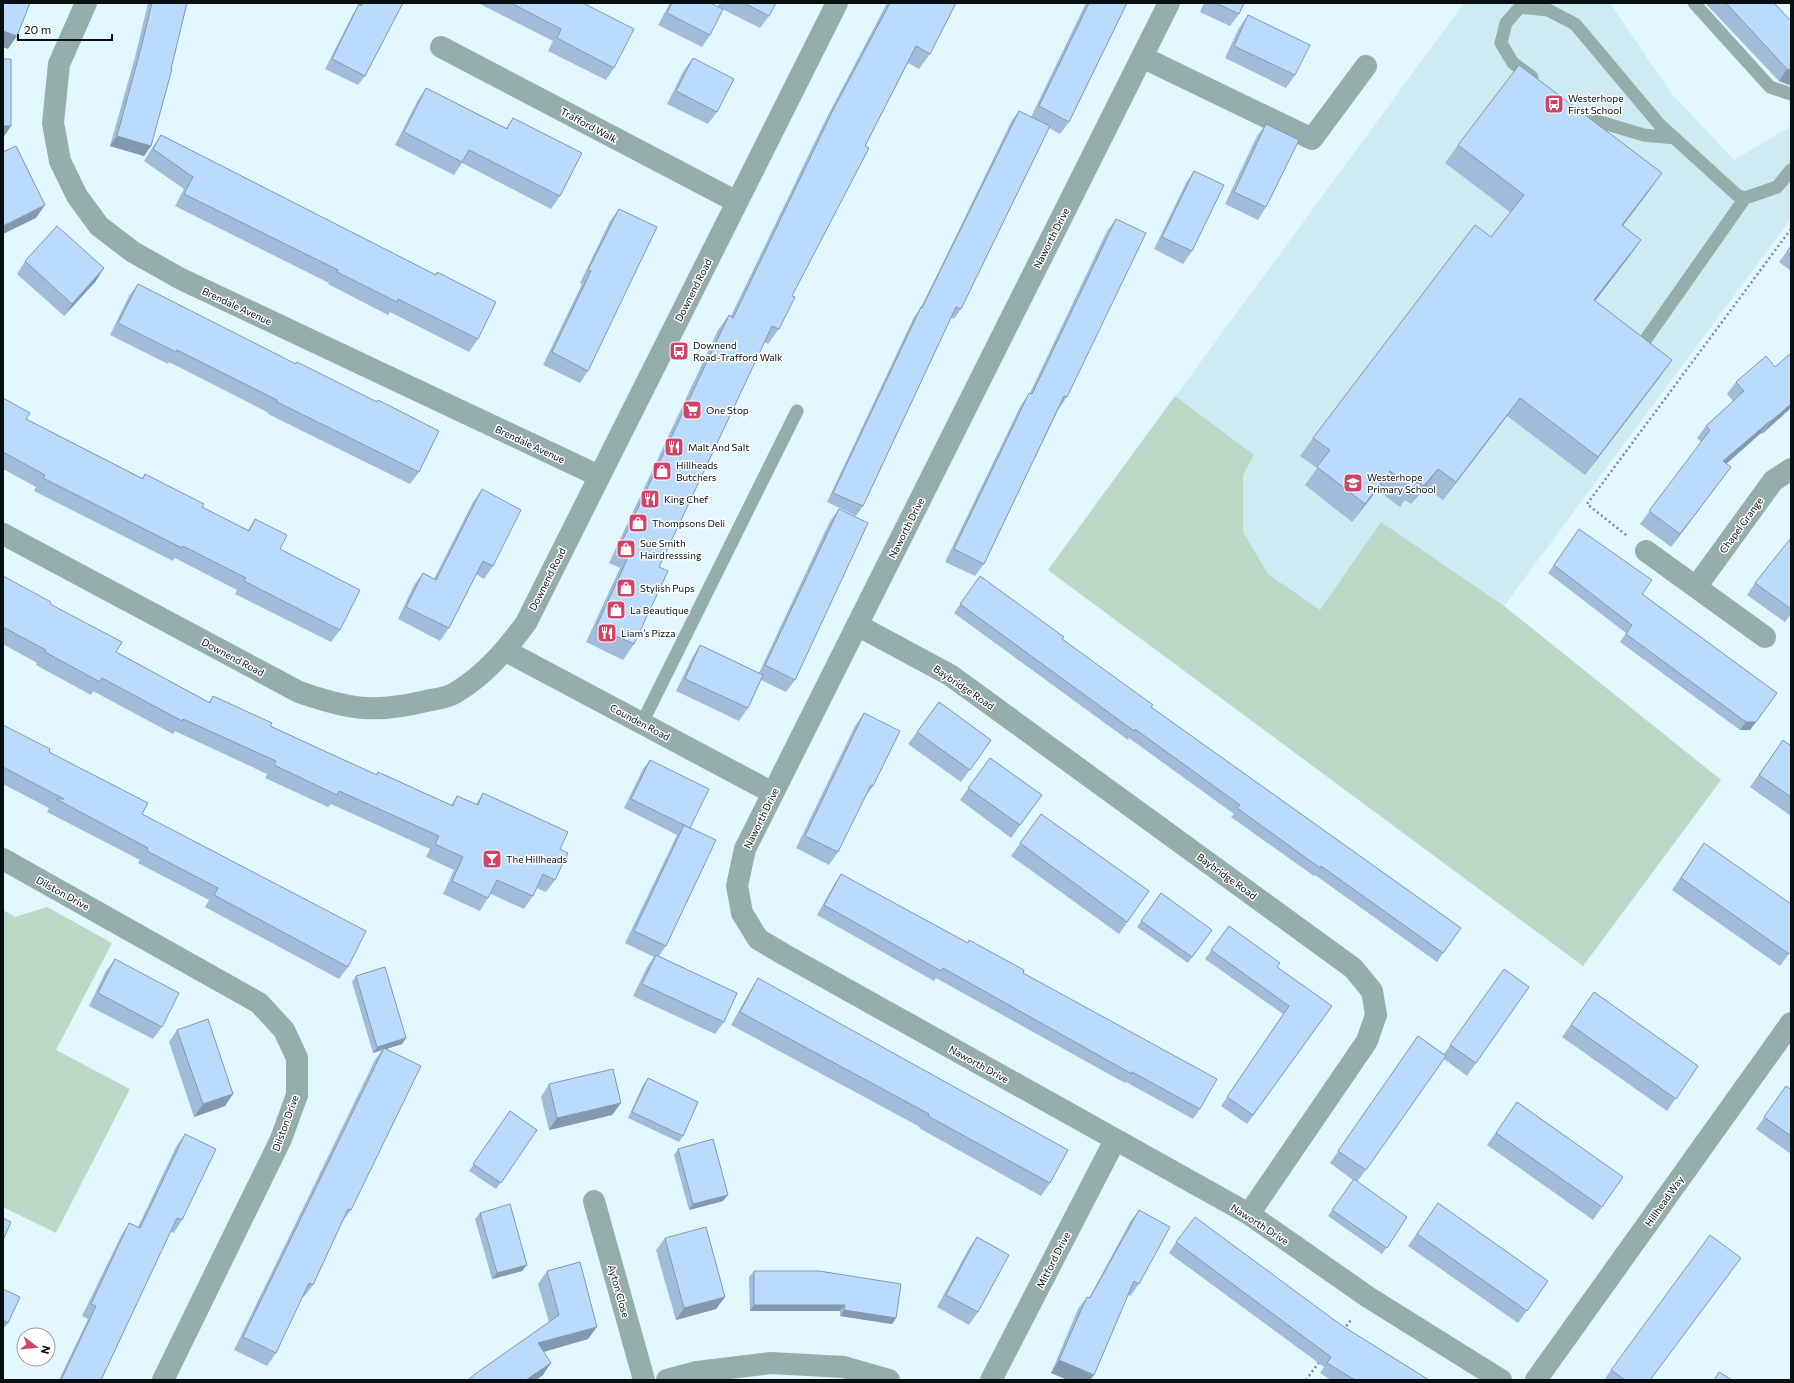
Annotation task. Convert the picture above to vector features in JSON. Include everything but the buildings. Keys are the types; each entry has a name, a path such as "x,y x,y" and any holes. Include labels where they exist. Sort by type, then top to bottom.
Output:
{"street":[{"name":"Brendale Avenue","path":"86,3 59,64 53,123 60,161 77,196 99,226 133,252 181,280 599,476"},
{"name":"Downend Road","path":"3,534 299,692 328,702 359,709 382,709 409,705 454,694 482,674 506,651 526,623 837,3"},
{"name":"Naworth Drive","path":"1170,3 745,849 737,886 742,914 758,939 1249,1214 1368,1297 1501,1380"},
{"name":"Trafford Walk","path":"441,47 737,202"},
{"path":"1142,57 1312,139 1366,66"},
{"name":"Chapel Grange","path":"1696,587 1773,481 1791,469"},
{"path":"1646,551 1765,637"},
{"name":"Baybridge Road","path":"858,625 950,675 1353,968 1372,991 1376,1015 1367,1041 1249,1214"},
{"name":"Counden Road","path":"506,651 773,793"},
{"name":"Dilston Drive","path":"3,859 259,1003 284,1030 297,1058 297,1095 281,1139 163,1380"},
{"name":"Hillhead Way","path":"1536,1380 1790,1026"},
{"name":"Mitford Drive","path":"991,1380 1115,1140"},
{"name":"Ayton Close","path":"594,1201 644,1380"},
{"path":"667,1380 696,1372 771,1363 844,1367 889,1380"}],"lane":[{"path":"1694,3 1770,87 1791,94"},
{"path":"1542,85 1513,63 1501,43 1506,23 1520,7 1548,10 1575,24 1659,124 1737,195 1745,198"},
{"path":"1565,104 1583,117 1644,135 1675,138"},
{"path":"1646,339 1745,198 1777,187 1791,170"},
{"path":"642,723 797,412"}],"path":[{"path":"1646,551 1588,504 1791,229"},
{"path":"1342,1332 1368,1297"},
{"path":"1306,1380 1324,1356"}],"shaded area":[{"name":"Westerhope Primary School","path":"1464,3 1610,3 1671,93 1734,160 1791,126 1791,219 1504,606 1721,780 1583,966 1048,570"}],"green space":[{"path":"1175,396 1254,455 1243,475 1243,532 1268,574 1320,610 1381,522 1504,606 1721,780 1583,966 1048,570"},
{"path":"47,907 112,943 56,1050 130,1089 56,1233 3,1207 3,910 15,917"}],"place":[{"name":"Westerhope First School","path":"1554,104"},
{"name":"Downend Road-Trafford Walk","path":"679,351"},
{"name":"One Stop","path":"692,410"},
{"name":"Malt And Salt","path":"674,447"},
{"name":"Hillheads Butchers","path":"662,471"},
{"name":"Westerhope Primary School","path":"1353,483"},
{"name":"King Chef","path":"650,499"},
{"name":"Thompsons Deli","path":"638,523"},
{"name":"Sue Smith Hairdresssing","path":"626,549"},
{"name":"Stylish Pups","path":"626,588"},
{"name":"La Beautique","path":"616,610"},
{"name":"Liam’s Pizza","path":"607,633"},
{"name":"The Hillheads","path":"492,859"}]}
